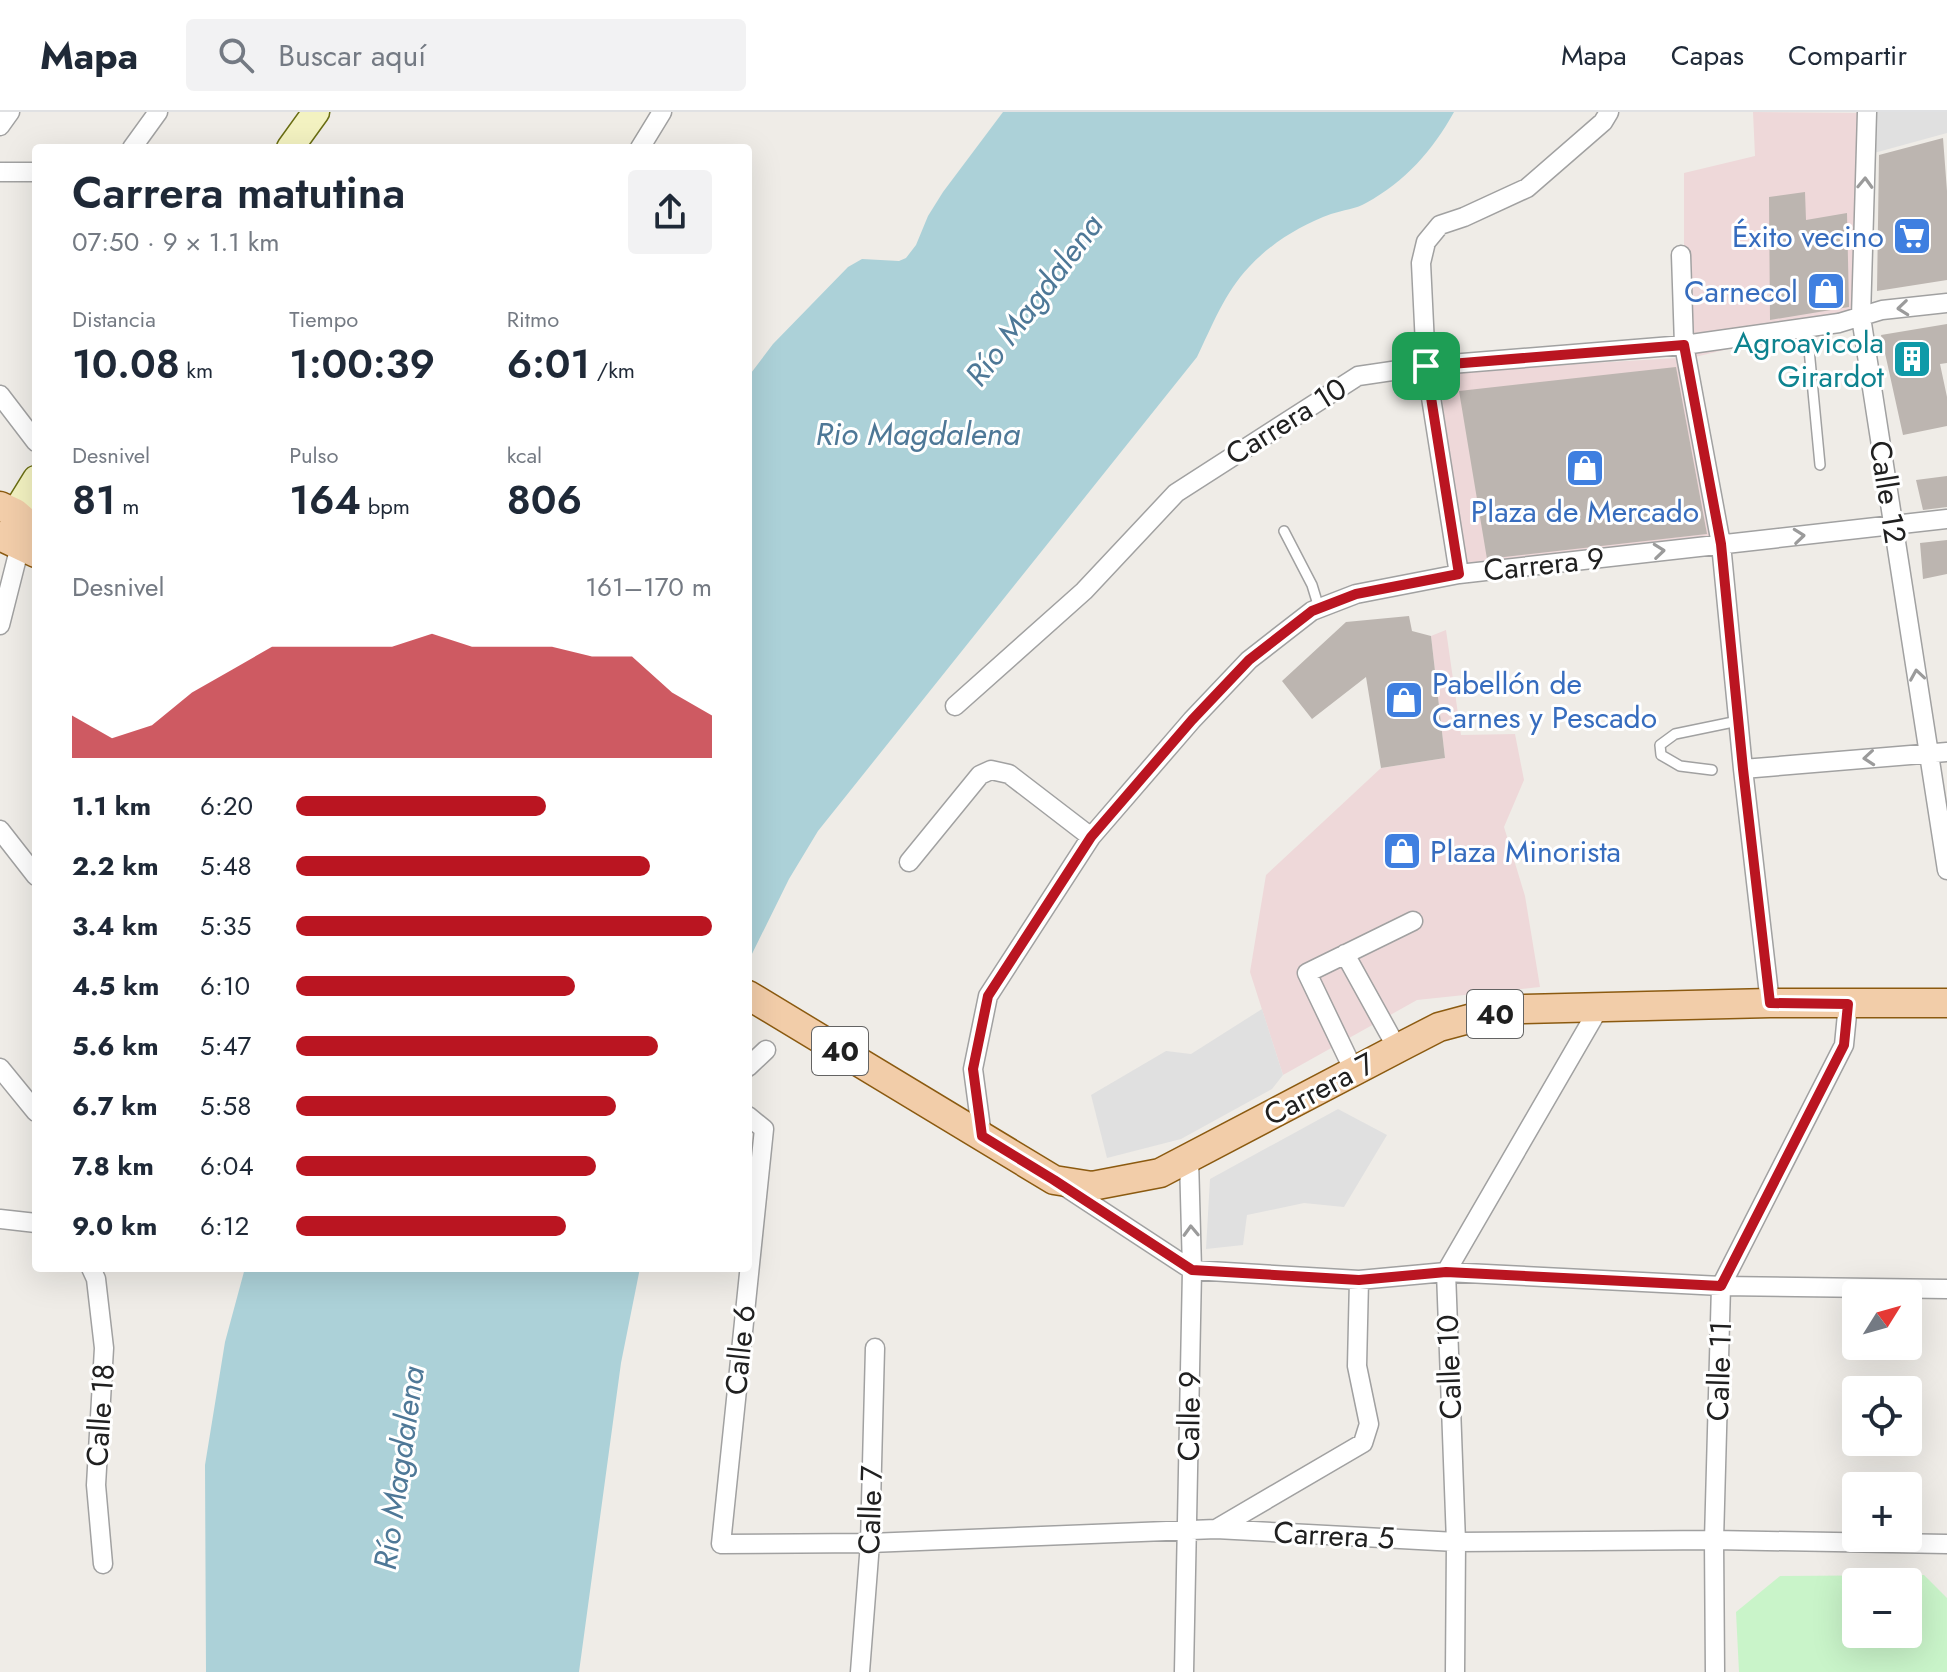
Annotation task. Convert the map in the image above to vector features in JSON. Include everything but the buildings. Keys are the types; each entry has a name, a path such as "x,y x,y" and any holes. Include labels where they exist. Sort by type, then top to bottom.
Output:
{"main road":[{"name":"Carrera 7","path":"752,997 1054,1180 1092,1186 1160,1173 1439,1027 1480,1016 1523,1009 1770,1003 1947,1003"}],"street":[{"path":"0,126 10,112"},
{"path":"135,144 158,112"},
{"path":"293,144 316,112"},
{"path":"1459,574 1426,366 1421,263 1426,242 1440,225 1527,188 1603,122 1609,112"},
{"name":"Calle 12","path":"1867,112 1861,317 1893,525 1938,752 1947,870"},
{"path":"642,144 659,113"},
{"path":"0,172 32,172"},
{"path":"1681,255 1684,345 1721,544 1770,1003"},
{"name":"Carrera 10","path":"955,706 1084,591 1176,493 1358,376 1426,366 1684,345 1839,323 1882,310 1947,303"},
{"path":"0,395 32,437"},
{"path":"0,625 18,531 32,491"},
{"name":"Carrera 9","path":"982,1136 973,1069 988,996 1091,837 1192,720 1249,660 1319,608 1356,594 1459,574 1947,519"},
{"path":"1743,769 1938,752"},
{"path":"909,862 980,775 991,770 1009,774 1091,837"},
{"path":"0,830 32,871"},
{"path":"1354,1071 1307,973 1413,921"},
{"path":"1345,954 1397,1048"},
{"name":"Calle 11","path":"1715,1672 1714,1540 1721,1286 1844,1045 1848,1004"},
{"name":"Calle 10","path":"1455,1672 1456,1542 1446,1272 1599,1008"},
{"path":"752,1063 766,1050"},
{"path":"0,1068 32,1107"},
{"name":"Calle 6","path":"752,1119 764,1129 752,1245"},
{"name":"Calle 9","path":"1184,1672 1192,1270 1189,1159"},
{"path":"1054,1180 1192,1270 1359,1280 1446,1272 1721,1286 1947,1289"},
{"path":"0,1219 32,1223"},
{"name":"Calle 18","path":"93,1272 104,1348 96,1485 103,1564"},
{"name":"Calle 6","path":"721,1544 749,1272"},
{"path":"1216,1529 1363,1443 1369,1424 1357,1366 1359,1280"},
{"name":"Calle 7","path":"860,1672 870,1543 875,1348"},
{"name":"Carrera 5","path":"721,1544 870,1543 1216,1529 1456,1542 1714,1540 1947,1544"}],"lane":[{"path":"1807,328 1820,465"},
{"path":"1284,531 1312,585 1319,608"},
{"path":"1712,770 1680,766 1661,755 1660,745 1675,734 1738,721"}],"shaded area":[{"path":"1753,112 1867,113 1861,317 1695,357 1684,255 1684,173 1755,156"},
{"path":"1875,112 1947,112 1947,133 1874,153"},
{"name":"Plaza de Mercado","path":"1695,357 1722,551 1459,574 1440,372"},
{"name":"Plaza Minorista","path":"1446,630 1461,735 1515,734 1524,780 1504,827 1525,896 1540,987 1417,1000 1283,1075 1250,972 1266,875 1381,768 1445,758 1431,636"},
{"path":"1262,1009 1283,1075 1272,1089 1181,1139 1107,1158 1091,1095 1166,1051 1191,1054"},
{"path":"1338,1109 1387,1135 1344,1207 1304,1203 1247,1215 1243,1245 1206,1249 1210,1179"}],"green space":[{"path":"1924,1575 1947,1598 1947,1672 1739,1672 1736,1612 1780,1576 1842,1576 1842,1648 1922,1648"}],"water":[{"name":"Rio Magdalena","path":"1003,112 1454,112 1427,152 1393,185 1362,205 1320,218 1298,229 1267,250 1240,277 1197,357 818,831 789,879 752,954 752,372 773,344 848,267 862,259 899,261 906,258 943,192"},
{"name":"Río Magdalena","path":"244,1272 639,1272 621,1363 579,1672 206,1672 205,1465 225,1342"}],"place":[{"name":"Éxito vecino","path":"1912,236"},
{"name":"Carnecol","path":"1826,291"},
{"name":"Agroavicola Girardot","path":"1912,359"},
{"name":"Plaza de Mercado","path":"1585,468"},
{"name":"Pabellón de Carnes y Pescado","path":"1404,700"},
{"name":"Plaza Minorista","path":"1402,851"}],"route":[{"path":"1684,345 1721,544 1770,1003 1848,1004 1844,1045 1721,1286 1446,1272 1359,1280 1192,1270 982,1136 973,1069 988,996 1091,837 1192,720 1249,660 1312,611 1356,594 1459,574 1426,366 1684,345"}]}
